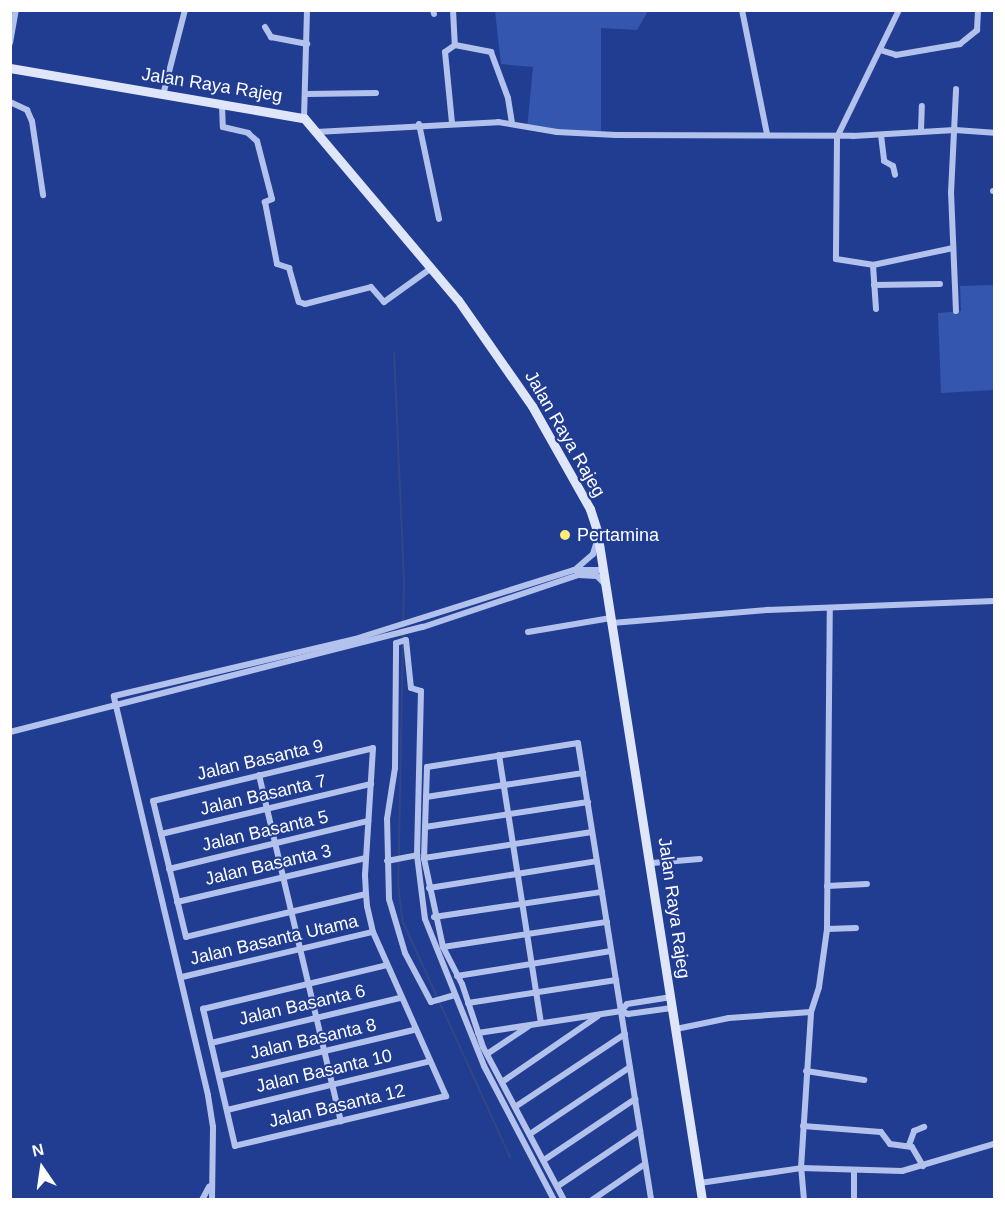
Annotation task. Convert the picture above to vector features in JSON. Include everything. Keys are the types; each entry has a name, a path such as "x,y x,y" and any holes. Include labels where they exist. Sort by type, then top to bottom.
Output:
{"main road":[{"name":"Jalan Raya Rajeg","path":"10,68 304,118 458,300 532,406 590,509 597,540 652,863 702,1200"}],"street":[{"path":"10,43 16,10"},
{"path":"163,95 185,10"},
{"path":"304,118 307,94 307,10"},
{"path":"453,10 455,45"},
{"path":"741,10 767,134"},
{"path":"899,10 838,134 836,259 873,265 953,248"},
{"path":"880,50 898,55 960,45 977,30 978,10"},
{"path":"265,27 271,37 307,44"},
{"path":"452,123 445,52 455,45 491,52 508,98 512,124"},
{"path":"956,89 953,248 956,311"},
{"path":"307,94 376,93"},
{"path":"10,102 27,110 32,122 43,195"},
{"path":"222,104 224,127 248,133 256,141 272,199 265,202 277,264 289,268 299,302 305,304 371,288 384,302 430,269"},
{"path":"921,130 922,106"},
{"path":"316,132 452,123 512,124 556,132 616,135 881,135 921,130 994,133"},
{"path":"419,124 439,219"},
{"path":"881,135 884,161 893,166 895,175"},
{"path":"873,265 876,309"},
{"path":"874,285 940,284"},
{"path":"574,570 593,554 597,540"},
{"path":"212,1200 209,1187 213,1127 182,977 114,696 355,639 574,570 603,570"},
{"path":"10,732 423,627 578,575 597,576 605,584"},
{"path":"528,632 611,620 768,609 830,609 994,602"},
{"path":"804,1200 801,1168 811,1012 819,987 827,929 830,609"},
{"path":"455,994 431,1002 405,953 389,899 390,860 387,819 396,736 401,642 411,688 419,689 421,694 417,855 425,919 484,1066 554,1200"},
{"path":"564,1200 478,1033 458,976 443,947 434,917 424,858 427,767 578,743 649,1198"},
{"name":"Jalan Basanta 9","path":"161,834 153,801 373,748 371,784"},
{"path":"499,755 541,1023"},
{"path":"426,797 583,773"},
{"path":"259,775 341,1120"},
{"path":"371,784 366,894 373,932 427,1062"},
{"name":"Jalan Basanta 7","path":"161,834 371,784"},
{"path":"425,827 588,802"},
{"name":"Jalan Basanta 5","path":"170,869 368,822"},
{"path":"424,858 592,832"},
{"path":"161,834 186,937 366,894"},
{"path":"390,860 417,855"},
{"name":"Jalan Basanta 3","path":"177,902 366,858"},
{"path":"652,863 700,860"},
{"path":"429,888 597,861"},
{"path":"827,886 867,884"},
{"path":"434,917 602,892"},
{"path":"443,947 607,922"},
{"path":"827,929 856,928"},
{"name":"Jalan Basanta Utama","path":"182,977 373,932"},
{"path":"458,976 611,951"},
{"path":"227,1110 203,1008 387,965"},
{"path":"468,1003 616,980"},
{"path":"621,1011 627,1004 671,997"},
{"name":"Jalan Basanta 6","path":"211,1043 400,998"},
{"path":"478,1033 621,1011 628,1014 672,1008"},
{"path":"676,1029 729,1018 811,1012"},
{"path":"502,1082 601,1014"},
{"path":"487,1054 530,1025"},
{"name":"Jalan Basanta 8","path":"219,1076 414,1030"},
{"path":"515,1107 625,1034"},
{"name":"Jalan Basanta 10","path":"227,1110 427,1062"},
{"name":"Jalan Basanta 12","path":"227,1110 235,1146 446,1096 427,1062"},
{"path":"530,1134 630,1067"},
{"path":"807,1071 864,1080"},
{"path":"544,1160 635,1099"},
{"path":"803,1126 881,1132 890,1144 909,1146"},
{"path":"909,1146 914,1131 924,1127"},
{"path":"558,1186 640,1131"},
{"path":"700,1183 801,1168 902,1171 994,1144"},
{"path":"909,1146 922,1166"},
{"path":"592,1200 645,1164"},
{"path":"854,1170 854,1200"},
{"path":"202,1200 209,1187"}],"shaded area":[{"path":"495,11 648,11 637,30 601,28 601,137 527,130 533,67 501,64"},
{"path":"994,285 994,390 941,393 938,313 961,311 960,286"}],"waterway":[{"path":"394,352 404,584 398,884 403,922 510,1157"}],"place":[{"name":"Pertamina","path":"565,535"}]}
